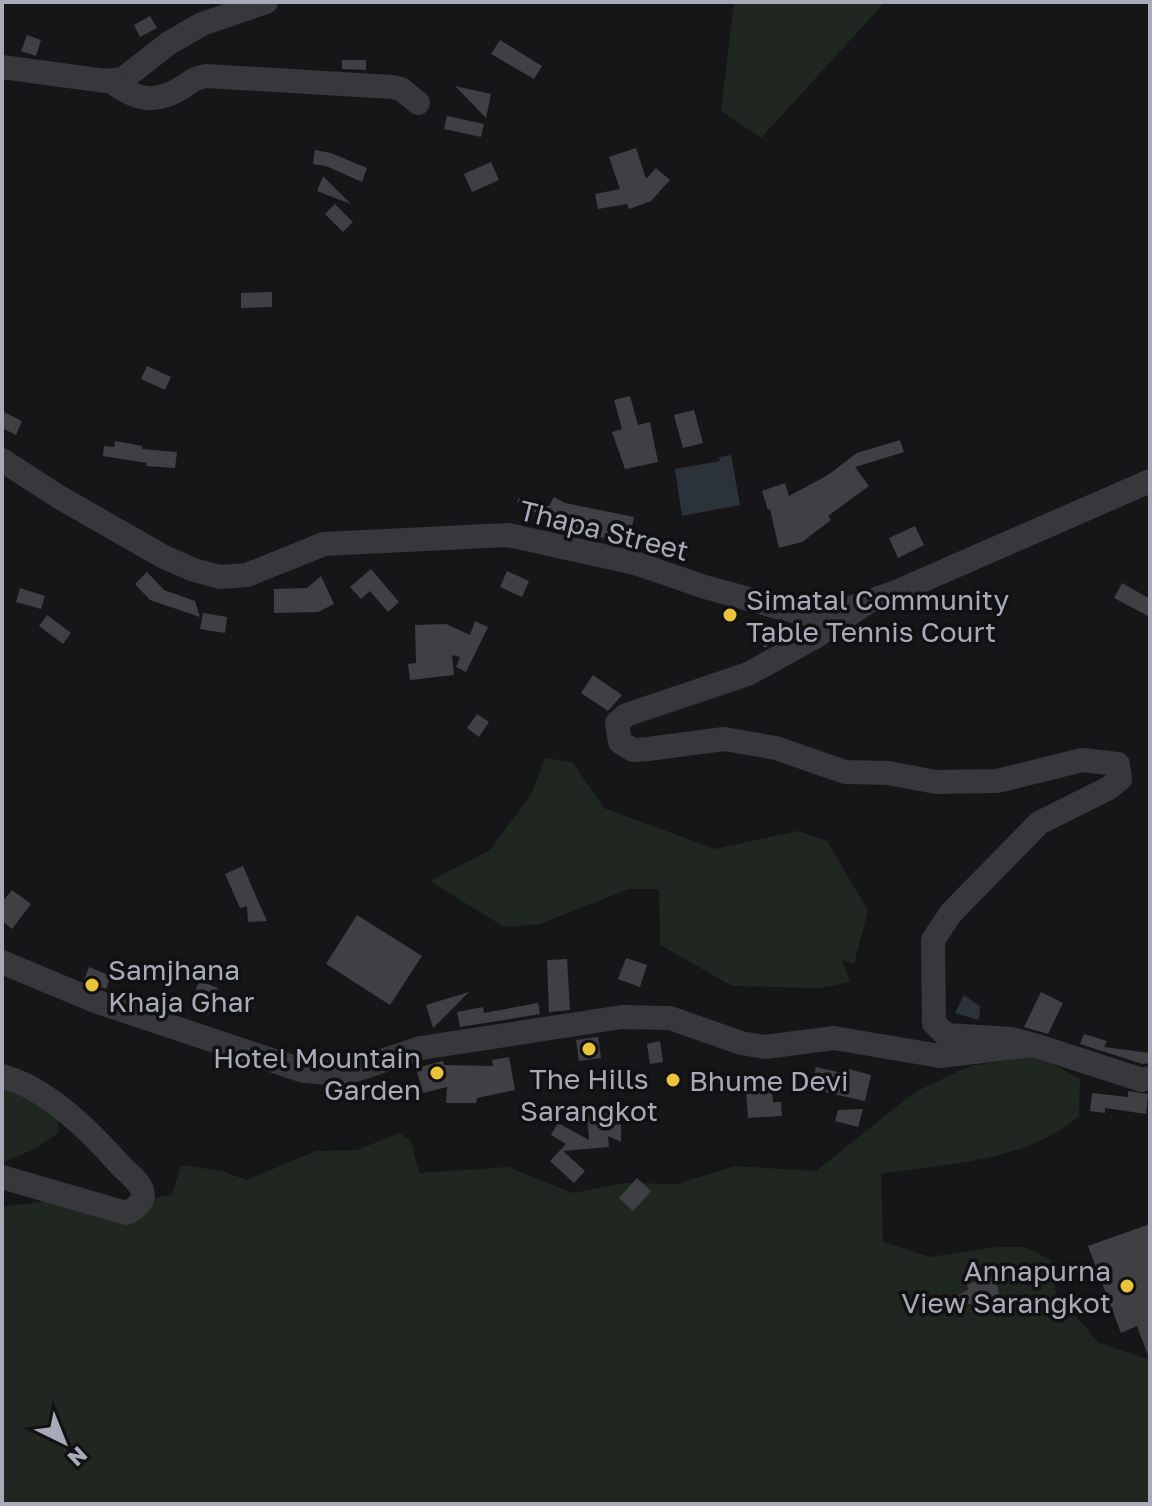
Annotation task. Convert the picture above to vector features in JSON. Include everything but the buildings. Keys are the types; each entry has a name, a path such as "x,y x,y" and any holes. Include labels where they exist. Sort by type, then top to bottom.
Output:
{"street":[{"path":"2,67 112,82 123,79 190,30 266,2"},
{"path":"112,82 128,94 159,98 194,78 206,76 392,87 401,89 418,103"},
{"name":"Thapa Street","path":"2,460 152,551 194,570 220,577 247,575 324,544 508,535 635,563 705,587 803,614 835,613 868,602 1150,481"},
{"path":"868,602 815,637 748,674 626,715 617,723 620,742 633,750 724,739 776,748 845,772 888,773 936,782 997,781 1082,760 1118,764 1120,779 1109,788 1039,823 951,913 933,940 934,1023 946,1035 1012,1039 1142,1080 1150,1078"},
{"path":"2,962 95,1001 304,1071 327,1074 343,1074 421,1048 622,1017 670,1018 741,1043 765,1047 834,1038 940,1056 1034,1045"},
{"path":"2,1076 25,1084 91,1133 142,1190 142,1196 135,1209 126,1213 2,1177"}],"shaded area":[{"path":"734,2 885,2 761,138 721,111"},
{"path":"731,455 740,505 682,516 675,469 720,461 719,457"},
{"path":"545,758 572,762 604,808 715,849 798,831 827,841 868,911 854,964 842,960 850,982 820,988 732,986 660,945 659,889 629,889 540,924 504,927 430,881 490,850 531,795"},
{"path":"964,995 980,1006 979,1020 955,1013"},
{"path":"1038,1056 1080,1079 1079,1116 1058,1131 1011,1152 881,1174 883,1242 930,1257 996,1247 1025,1247 1052,1261 1056,1293 1099,1343 1150,1360 1150,1504 2,1504 2,1207 41,1202 80,1189 125,1202 172,1195 181,1165 222,1171 247,1180 316,1151 357,1150 399,1133 411,1141 419,1173 508,1167 573,1193 624,1183 677,1184 734,1166 816,1171 915,1092 970,1066"},
{"path":"2,1084 17,1085 58,1118 59,1132 37,1148 2,1163"}],"place":[{"name":"Simatal Community Table Tennis Court","path":"730,615"},
{"name":"Samjhana Khaja Ghar","path":"92,985"},
{"name":"The Hills Sarangkot","path":"589,1049"},
{"name":"Hotel Mountain Garden","path":"437,1073"},
{"name":"Bhume Devi","path":"673,1080"},
{"name":"Annapurna View Sarangkot","path":"1127,1286"}]}
